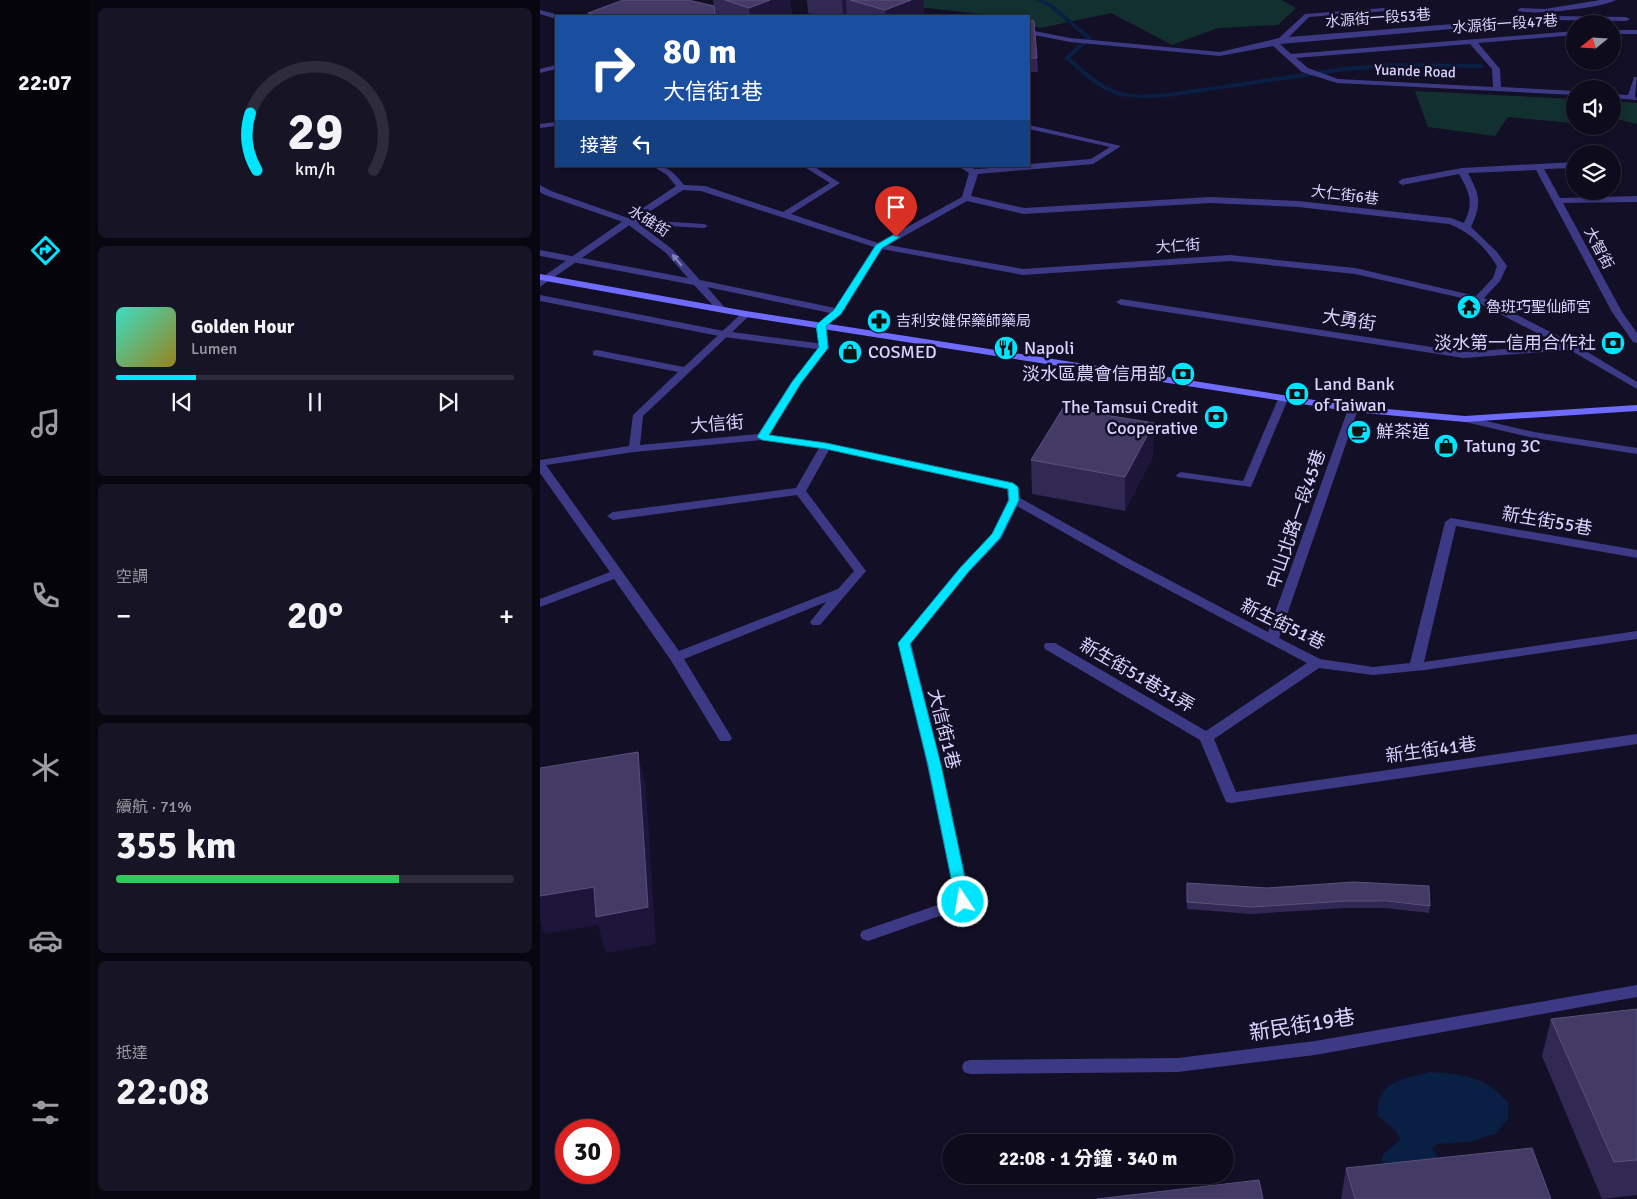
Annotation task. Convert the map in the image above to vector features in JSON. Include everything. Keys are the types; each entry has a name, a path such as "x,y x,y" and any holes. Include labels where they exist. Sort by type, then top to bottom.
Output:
{"main road":[{"path":"542,280 746,314 1188,381 1283,399 1353,409 1465,419 1637,408"}],"street":[{"path":"1521,10 1545,11 1613,0"},
{"path":"1278,41 1307,15 1384,10"},
{"path":"1545,11 1554,18"},
{"path":"540,12 555,17"},
{"name":"水源街一段53巷","path":"1030,32 1070,40 1220,54 1278,41 1554,18 1626,19"},
{"path":"1621,32 1637,32"},
{"name":"水源街一段47巷","path":"1288,56 1566,34"},
{"path":"1471,40 1496,68 1497,88"},
{"name":"Yuande Road","path":"1278,41 1288,56 1305,70 1337,81 1566,92"},
{"path":"540,72 554,69"},
{"path":"1621,96 1634,97 1637,79"},
{"path":"540,126 555,124"},
{"path":"1030,127 1117,146 1093,161 1030,167"},
{"name":"大仁街6巷","path":"1402,182 1462,171 1566,166"},
{"path":"629,221 682,186 670,173 659,167"},
{"path":"784,214 836,183 809,167"},
{"path":"964,167 974,172 1028,167"},
{"name":"大智街","path":"1539,168 1617,312 1637,340"},
{"path":"1462,171 1471,187 1475,209 1466,227 1494,254 1502,266 1497,280 1478,299"},
{"path":"762,437 797,382 824,348 821,325 838,312 879,246 966,198 974,172"},
{"name":"大仁街","path":"682,186 702,188 879,246 1023,272 1230,258 1355,271 1478,299 1572,347 1637,386"},
{"name":"水碓街","path":"540,188 548,193 629,221 669,250 695,282 721,309"},
{"name":"大仁街6巷","path":"966,198 1024,211 1210,200 1298,204 1451,221 1466,227"},
{"path":"1557,200 1637,199"},
{"path":"540,253 695,282 838,312"},
{"name":"大勇街","path":"1121,302 1464,355 1572,347"},
{"path":"634,449 638,415 746,314"},
{"path":"597,353 685,370"},
{"name":"中山北路一段45巷","path":"1272,640 1353,409"},
{"path":"1465,419 1534,435 1637,452"},
{"name":"大信街","path":"725,738 676,657 540,464 634,449 762,437 826,446 1014,493"},
{"path":"800,491 826,446"},
{"path":"613,516 800,491"},
{"path":"800,491 860,571 816,622"},
{"name":"新生街51巷","path":"1014,493 1129,564 1317,663 1373,671 1416,667 1637,635"},
{"name":"大信街1巷","path":"868,935 963,902 934,765 904,643 965,569 997,536 1014,493"},
{"name":"新生街55巷","path":"1416,667 1451,522 1637,554"},
{"path":"540,603 618,573"},
{"path":"676,657 842,592"},
{"name":"新生街51巷31弄","path":"1050,646 1206,737"},
{"path":"1206,737 1317,663"},
{"name":"新生街41巷","path":"1206,737 1231,798 1637,739"},
{"name":"新民街19巷","path":"970,1067 1178,1065 1315,1048 1637,991"}],"lane":[{"path":"542,280 629,221 704,226"},
{"path":"540,298 724,334 824,348"},
{"path":"1181,475 1247,484 1283,399"}],"green space":[{"path":"857,0 1282,0 1296,8 1278,25 1218,28 1172,45 1111,13 1041,28 1030,25 1030,15 989,15"},
{"path":"1415,91 1566,99 1566,123 1508,117 1495,136 1428,127"},
{"path":"1621,102 1637,103 1637,124 1621,120"}],"water":[{"path":"1431,1072 1464,1076 1492,1088 1509,1104 1508,1119 1496,1133 1470,1142 1438,1144 1432,1148 1438,1158 1384,1167 1382,1157 1400,1139 1396,1131 1378,1116 1378,1104 1381,1095 1386,1089 1401,1080"}],"building":[{"path":"623,0 688,0 714,6 715,15 596,15 588,13"},
{"path":"725,0 770,0 749,8"},
{"path":"850,0 911,0 885,10"},
{"path":"1030,20 1034,21 1037,58 1030,58"},
{"path":"1063,408 1154,423 1125,477 1031,460"},
{"path":"638,752 648,907 596,917 594,887 540,896 540,768"},
{"path":"1354,882 1429,886 1430,906 1386,901 1346,901 1252,907 1187,902 1187,883 1267,888"},
{"path":"1637,1009 1637,1160 1614,1162 1551,1019"},
{"path":"1532,1148 1551,1199 1355,1199 1346,1168"},
{"path":"1259,1180 1263,1199 1097,1199 1234,1184"}],"waterway":[{"path":"1038,0 1050,5 1089,38 1067,58 1100,84 1112,91 1125,95 1168,95 1345,69 1392,65 1481,66"}],"place":[{"name":"魯班巧聖仙師宮","path":"1469,307"},
{"name":"吉利安健保藥師藥局","path":"879,321"},
{"name":"淡水第一信用合作社","path":"1613,343"},
{"name":"Napoli","path":"1006,348"},
{"name":"COSMED","path":"850,352"},
{"name":"淡水區農會信用部","path":"1183,374"},
{"name":"Land Bank of Taiwan","path":"1297,394"},
{"name":"The Tamsui Credit Cooperative","path":"1216,417"},
{"name":"鮮茶道","path":"1359,432"},
{"name":"Tatung 3C","path":"1446,446"}],"route":[{"path":"896,237 879,246 838,312 821,325 824,348 797,382 762,437 826,446 1013,487 1014,500 997,536 965,569 904,643 934,765 963,902"}]}
